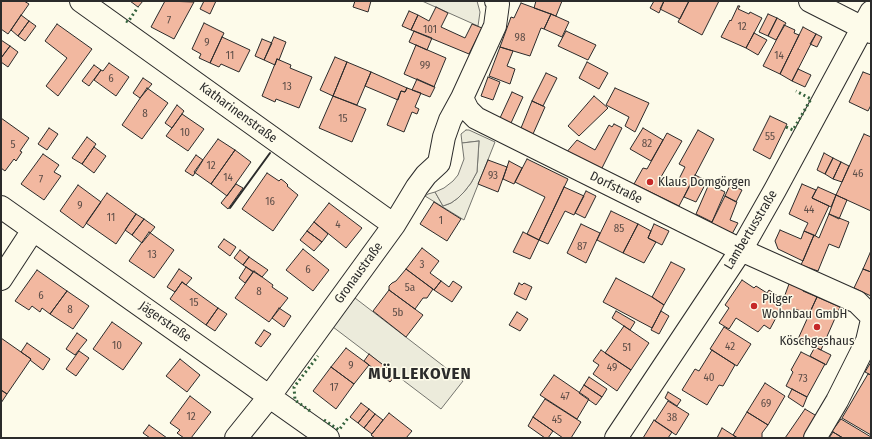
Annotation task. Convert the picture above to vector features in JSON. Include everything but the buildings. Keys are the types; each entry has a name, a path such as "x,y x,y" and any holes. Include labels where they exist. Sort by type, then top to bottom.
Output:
{"street":[{"name":"Katharinenstraße","path":"82,1 394,225"},
{"path":"462,98 495,26 498,4 496,1"},
{"path":"810,1 868,24"},
{"name":"Lambertusstraße","path":"616,438 741,250 868,24"},
{"name":"Gronaustraße","path":"236,438 269,397 394,225 417,187 426,175 440,163 444,137 450,120 462,98"},
{"name":"Dorfstraße","path":"462,98 468,110 476,118 741,250 857,302 871,316"},
{"name":"Jägerstraße","path":"1,207 328,438"},
{"path":"1,279 33,230"},
{"path":"816,438 867,341 871,324"}],"shaded area":[{"path":"422,1 477,1 480,12 478,26"},
{"path":"466,130 495,142 464,220 425,196 435,192 443,206 458,198 471,183 477,172 479,141 462,143 461,134"},
{"path":"479,141 477,172 471,183 458,198 443,206 435,192 444,188 458,175 464,159 462,143"},
{"path":"355,298 463,381 441,409 333,327"}],"hedge":[{"path":"126,21 128,22 138,7"},
{"path":"786,127 793,130 811,99 796,91"},
{"path":"310,411 295,400 294,387 318,356"},
{"path":"324,420 339,430 348,418"}],"wall":[{"path":"230,208 270,153"}],"place":[{"name":"Klaus Domgörgen","path":"650,182"},
{"name":"Pilger Wohnbau GmbH","path":"754,306"},
{"name":"Köschgeshaus","path":"817,327"}],"district":[{"name":"MÜLLEKOVEN","path":"420,374"}]}
